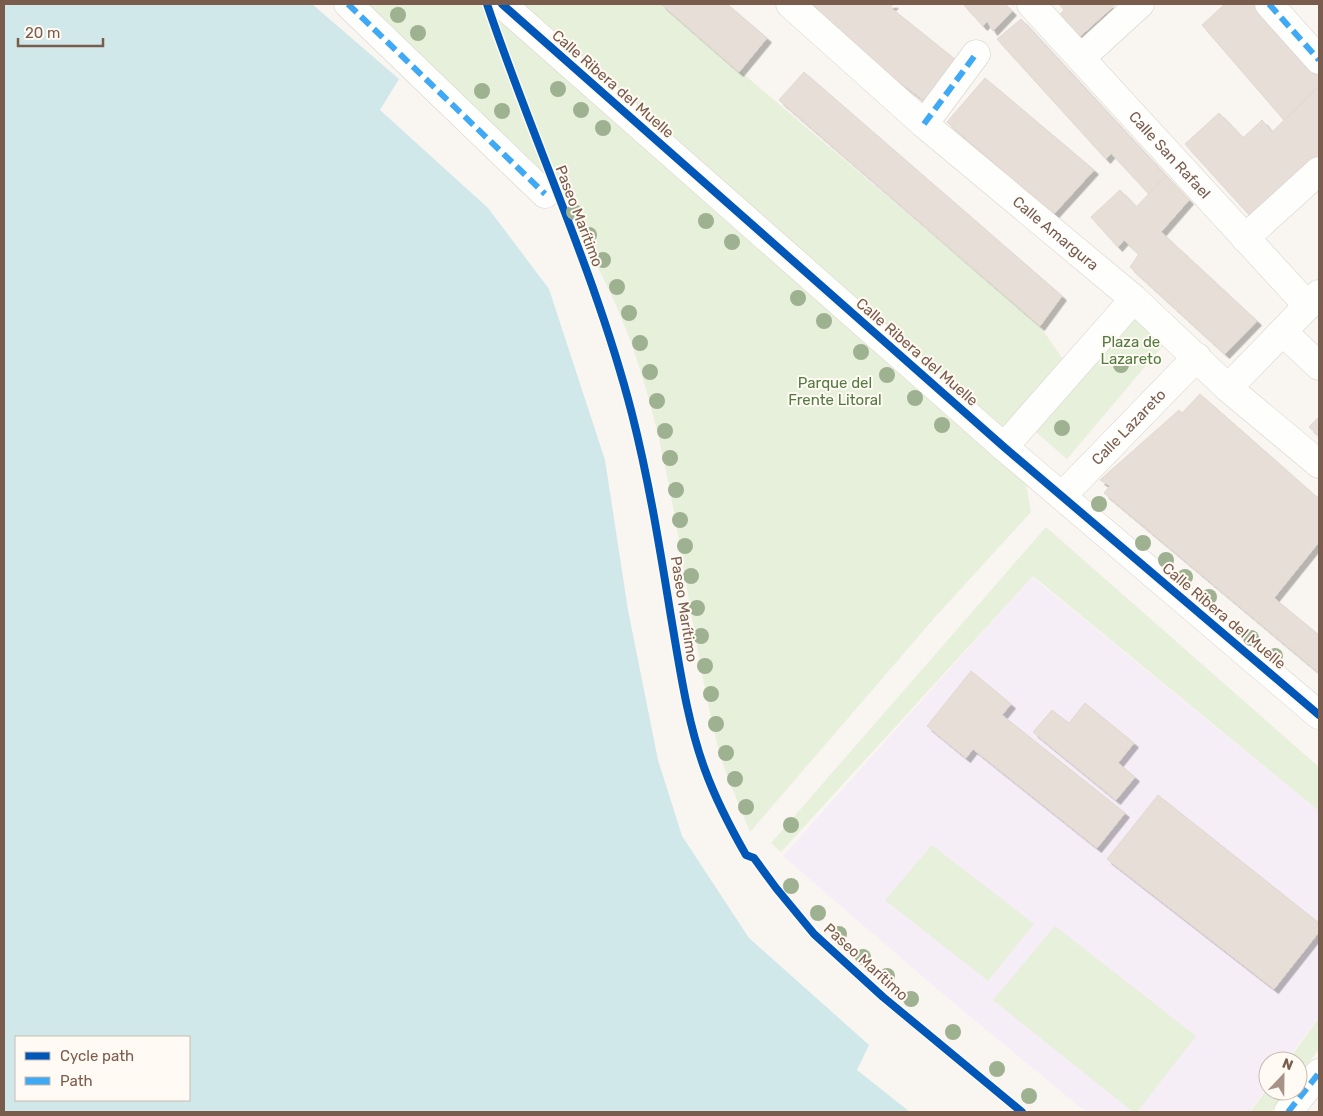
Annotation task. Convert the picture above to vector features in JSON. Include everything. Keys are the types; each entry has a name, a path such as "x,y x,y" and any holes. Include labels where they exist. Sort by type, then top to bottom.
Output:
{"street":[{"path":"348,4 545,194"},
{"name":"Calle Ribera del Muelle","path":"502,4 1004,447 1319,714"},
{"name":"Calle Amargura","path":"790,4 924,124 1134,299 1228,388 1319,464"},
{"name":"Calle San Rafael","path":"1031,4 1082,57 1245,238 1314,300"},
{"path":"1082,57 1140,4"},
{"path":"1269,4 1319,60"},
{"path":"924,124 976,54"},
{"path":"1245,238 1319,171"},
{"path":"1004,447 1134,299"},
{"path":"1228,388 1314,300"},
{"path":"1283,332 1319,366"},
{"name":"Calle Lazareto","path":"1062,496 1197,358"},
{"path":"1288,1112 1319,1073"}],"shaded area":[{"path":"1032,577 1319,811 1319,1017 1294,1051 1258,1051 1258,1100 1249,1112 1086,1112 943,994 783,856"}],"green space":[{"name":"Parque del Frente Litoral","path":"355,4 661,4 1040,326 1064,361 1015,420 1031,512 936,616 750,832 728,777 717,743 702,674 666,468 650,401 628,336 600,272 563,210"},
{"name":"Plaza de Lazareto","path":"1132,317 1165,343 1067,459 1036,432"},
{"path":"1046,527 1319,767 1319,811 1033,576 781,852 771,843"},
{"path":"932,845 1034,924 988,981 885,900"},
{"path":"1055,926 1196,1036 1137,1112 1133,1112 993,1000"},
{"path":"1319,1018 1319,1049 1308,1064 1308,1051 1295,1051"},
{"path":"1258,1101 1279,1101 1271,1112 1250,1112"}],"water":[{"path":"4,4 312,4 399,79 380,110 488,208 549,289 605,460 628,610 658,760 682,836 749,938 869,1045 857,1070 910,1112 4,1112"}],"building":[{"path":"661,4 727,4 767,38 739,72"},
{"path":"810,4 894,4 890,7 961,64 927,103 893,77"},
{"path":"963,4 1005,4 1012,11 993,31 987,21 983,26"},
{"path":"1059,4 1116,4 1076,40 1055,20 1064,10"},
{"path":"1225,4 1262,4 1319,61 1319,86 1284,120 1202,25"},
{"path":"1021,19 1166,176 1149,194 1111,153 1106,159 997,39"},
{"path":"804,72 1062,296 1040,326 779,100"},
{"path":"985,78 1094,170 1053,215 947,122"},
{"path":"1319,86 1319,155 1252,218 1185,144 1219,113 1243,138 1262,120 1272,132"},
{"path":"1166,176 1189,200 1161,232 1257,321 1225,354 1130,267 1139,254 1124,240 1118,247 1091,217 1120,190 1136,207"},
{"path":"1200,394 1319,499 1319,542 1274,598 1319,635 1319,673 1104,493 1110,486 1100,480 1179,410 1182,413"},
{"path":"1319,417 1319,436 1309,427"},
{"path":"971,671 1011,704 1002,715 1125,813 1097,848 973,749 966,758 927,726"},
{"path":"1085,703 1134,743 1118,763 1135,777 1116,800 1033,732 1052,710 1069,723"},
{"path":"1158,795 1319,923 1319,932 1274,989 1107,859"}],"marked path":[{"path":"348,4 545,194"},
{"path":"1269,4 1319,60"},
{"path":"924,124 976,54"},
{"path":"1288,1112 1319,1073"}],"cycle path":[{"name":"Paseo Marítimo","path":"487,4 601,310 617,362 632,414 649,490 693,733 705,770 724,813 746,855 754,858 814,934 883,997 1022,1112"},
{"path":"502,4 1004,447 1319,715"}]}
